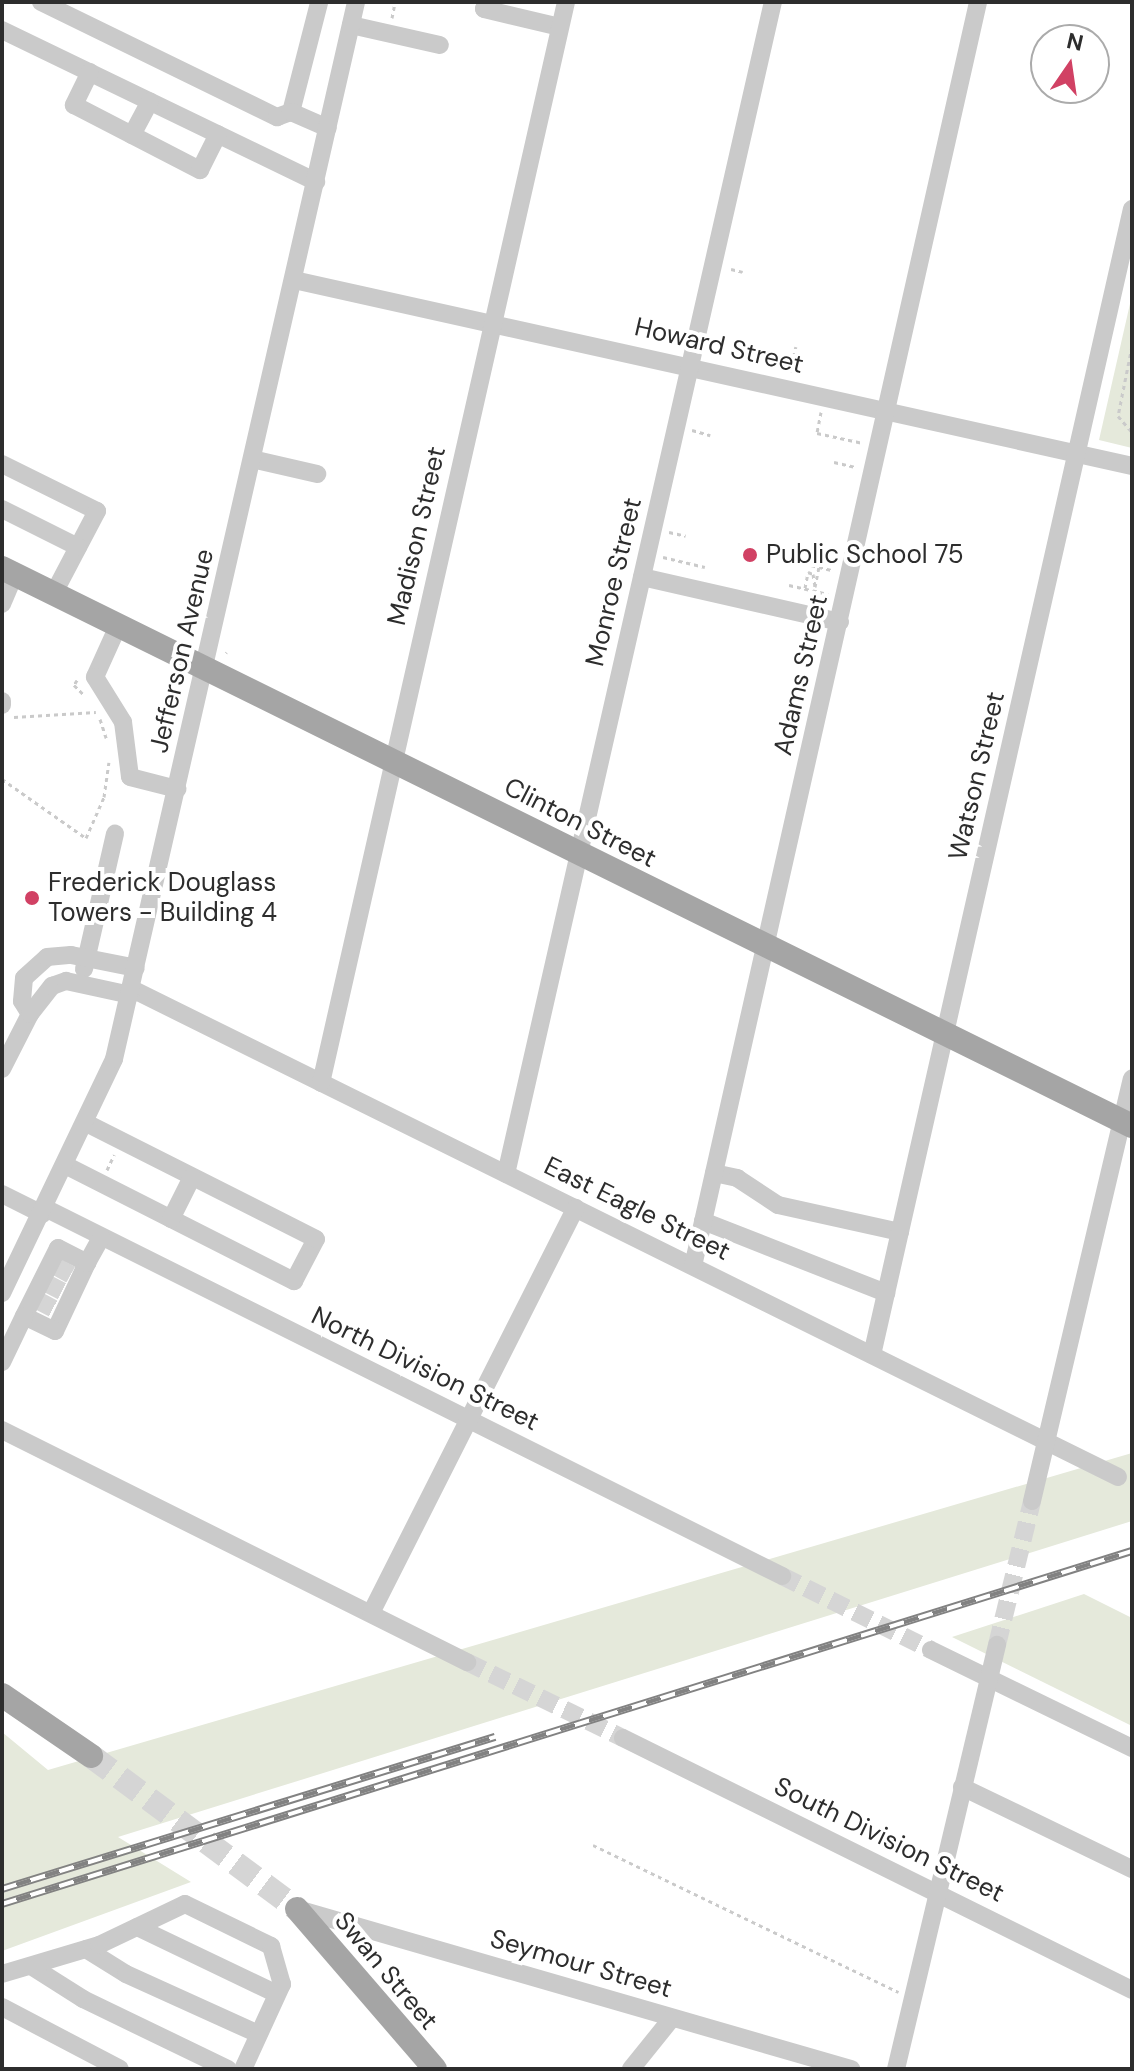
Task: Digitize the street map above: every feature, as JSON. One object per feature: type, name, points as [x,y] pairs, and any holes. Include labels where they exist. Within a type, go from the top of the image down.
[{"type":"main road","name":"Clinton Street","points":[[8,571],[394,759],[579,855],[1127,1124]]},
{"type":"main road","points":[[2,1695],[91,1756]]},
{"type":"main road","name":"Swan Street","points":[[297,1909],[435,2069]]},
{"type":"street","points":[[41,2],[277,117],[291,112],[328,128]]},
{"type":"street","points":[[486,2],[484,9],[529,11],[560,27]]},
{"type":"street","name":"Madison Street","points":[[321,1083],[566,2]]},
{"type":"street","name":"Monroe Street","points":[[506,1174],[773,2]]},
{"type":"street","name":"Adams Street","points":[[693,1266],[978,2]]},
{"type":"street","points":[[291,112],[318,3],[440,45]]},
{"type":"street","name":"Jefferson Avenue","points":[[2,1293],[111,1071],[353,13]]},
{"type":"street","points":[[2,30],[316,182]]},
{"type":"street","points":[[90,72],[74,105],[200,170],[218,134]]},
{"type":"street","points":[[132,135],[150,101]]},
{"type":"street","name":"Watson Street","points":[[872,1355],[1132,209]]},
{"type":"street","name":"Howard Street","points":[[294,280],[493,321],[1132,466]]},
{"type":"street","points":[[252,459],[317,474]]},
{"type":"street","points":[[2,464],[97,511],[54,593]]},
{"type":"street","points":[[2,509],[78,547]]},
{"type":"street","points":[[2,604],[8,571]]},
{"type":"street","points":[[642,577],[840,622]]},
{"type":"street","points":[[118,626],[95,677],[123,722],[130,777],[177,789]]},
{"type":"street","points":[[2,1069],[30,1014],[52,986],[66,981],[81,983],[115,834]]},
{"type":"street","points":[[30,1014],[21,991],[33,965],[62,954],[136,968]]},
{"type":"street","name":"East Eagle Street","points":[[81,983],[131,992],[1118,1477]]},
{"type":"street","points":[[1032,1501],[1127,1124],[1132,1079]]},
{"type":"street","points":[[65,1165],[294,1281],[316,1239],[86,1123]]},
{"type":"street","points":[[714,1173],[737,1178],[778,1205],[900,1232]]},
{"type":"street","points":[[171,1219],[192,1177]]},
{"type":"street","name":"North Division Street","points":[[2,1194],[101,1238],[782,1576]]},
{"type":"street","points":[[371,1613],[576,1208]]},
{"type":"street","points":[[703,1221],[886,1293]]},
{"type":"street","points":[[2,1362],[24,1316],[47,1305],[61,1277],[101,1238]]},
{"type":"street","points":[[19,1259],[61,1277]]},
{"type":"street","points":[[24,1316],[55,1331],[47,1305],[61,1277]]},
{"type":"street","points":[[2,1430],[467,1662]]},
{"type":"street","points":[[896,2069],[997,1645]]},
{"type":"street","points":[[931,1650],[1132,1748]]},
{"type":"street","name":"South Division Street","points":[[623,1738],[1132,1990]]},
{"type":"street","points":[[962,1787],[1132,1869]]},
{"type":"street","points":[[2,1974],[86,1949],[185,1904],[271,1946],[282,1984],[243,2069]]},
{"type":"street","name":"Seymour Street","points":[[297,1909],[851,2069]]},
{"type":"street","points":[[137,1927],[277,1994]]},
{"type":"street","points":[[86,1949],[126,1974],[258,2034]]},
{"type":"street","points":[[31,1966],[83,1999],[228,2069]]},
{"type":"street","points":[[2,2007],[120,2069]]},
{"type":"street","points":[[631,2069],[672,2018]]},
{"type":"path","points":[[393,14],[395,2]]},
{"type":"path","points":[[1132,346],[1118,416],[1132,432]]},
{"type":"path","points":[[790,372],[796,347]]},
{"type":"path","points":[[817,433],[880,447]]},
{"type":"path","points":[[834,462],[849,466]]},
{"type":"path","points":[[647,554],[705,567]]},
{"type":"path","points":[[811,565],[826,568]]},
{"type":"path","points":[[805,588],[808,572],[813,574],[815,587],[819,567]]},
{"type":"path","points":[[789,585],[845,598]]},
{"type":"path","points":[[2,718],[96,712],[109,747]]},
{"type":"path","points":[[2,779],[86,838],[104,797],[110,759]]},
{"type":"path","points":[[105,1173],[117,1149]]},
{"type":"path","points":[[593,1845],[913,1999]]},
{"type":"shaded area","points":[[1132,295],[1132,448],[1099,440]]},
{"type":"shaded area","points":[[1132,1453],[1132,1521],[118,1837],[191,1882],[2,1951],[2,1732],[48,1770]]},
{"type":"shaded area","points":[[1084,1594],[1132,1618],[1132,1726],[952,1637]]},
{"type":"tunnel","points":[[55,1266],[71,1275]]},
{"type":"tunnel","points":[[46,1283],[62,1291]]},
{"type":"tunnel","points":[[37,1300],[54,1309]]},
{"type":"tunnel","points":[[997,1645],[1032,1501]]},
{"type":"tunnel","points":[[782,1576],[931,1650]]},
{"type":"tunnel","points":[[467,1662],[623,1738]]},
{"type":"tunnel","points":[[91,1756],[297,1909]]},
{"type":"railway","points":[[2,1904],[1132,1551]]},
{"type":"railway","points":[[2,1889],[495,1737]]},
{"type":"place","name":"Public School 75","points":[[750,555]]},
{"type":"place","name":"Frederick Douglass Towers - Building 4","points":[[32,898]]}]
